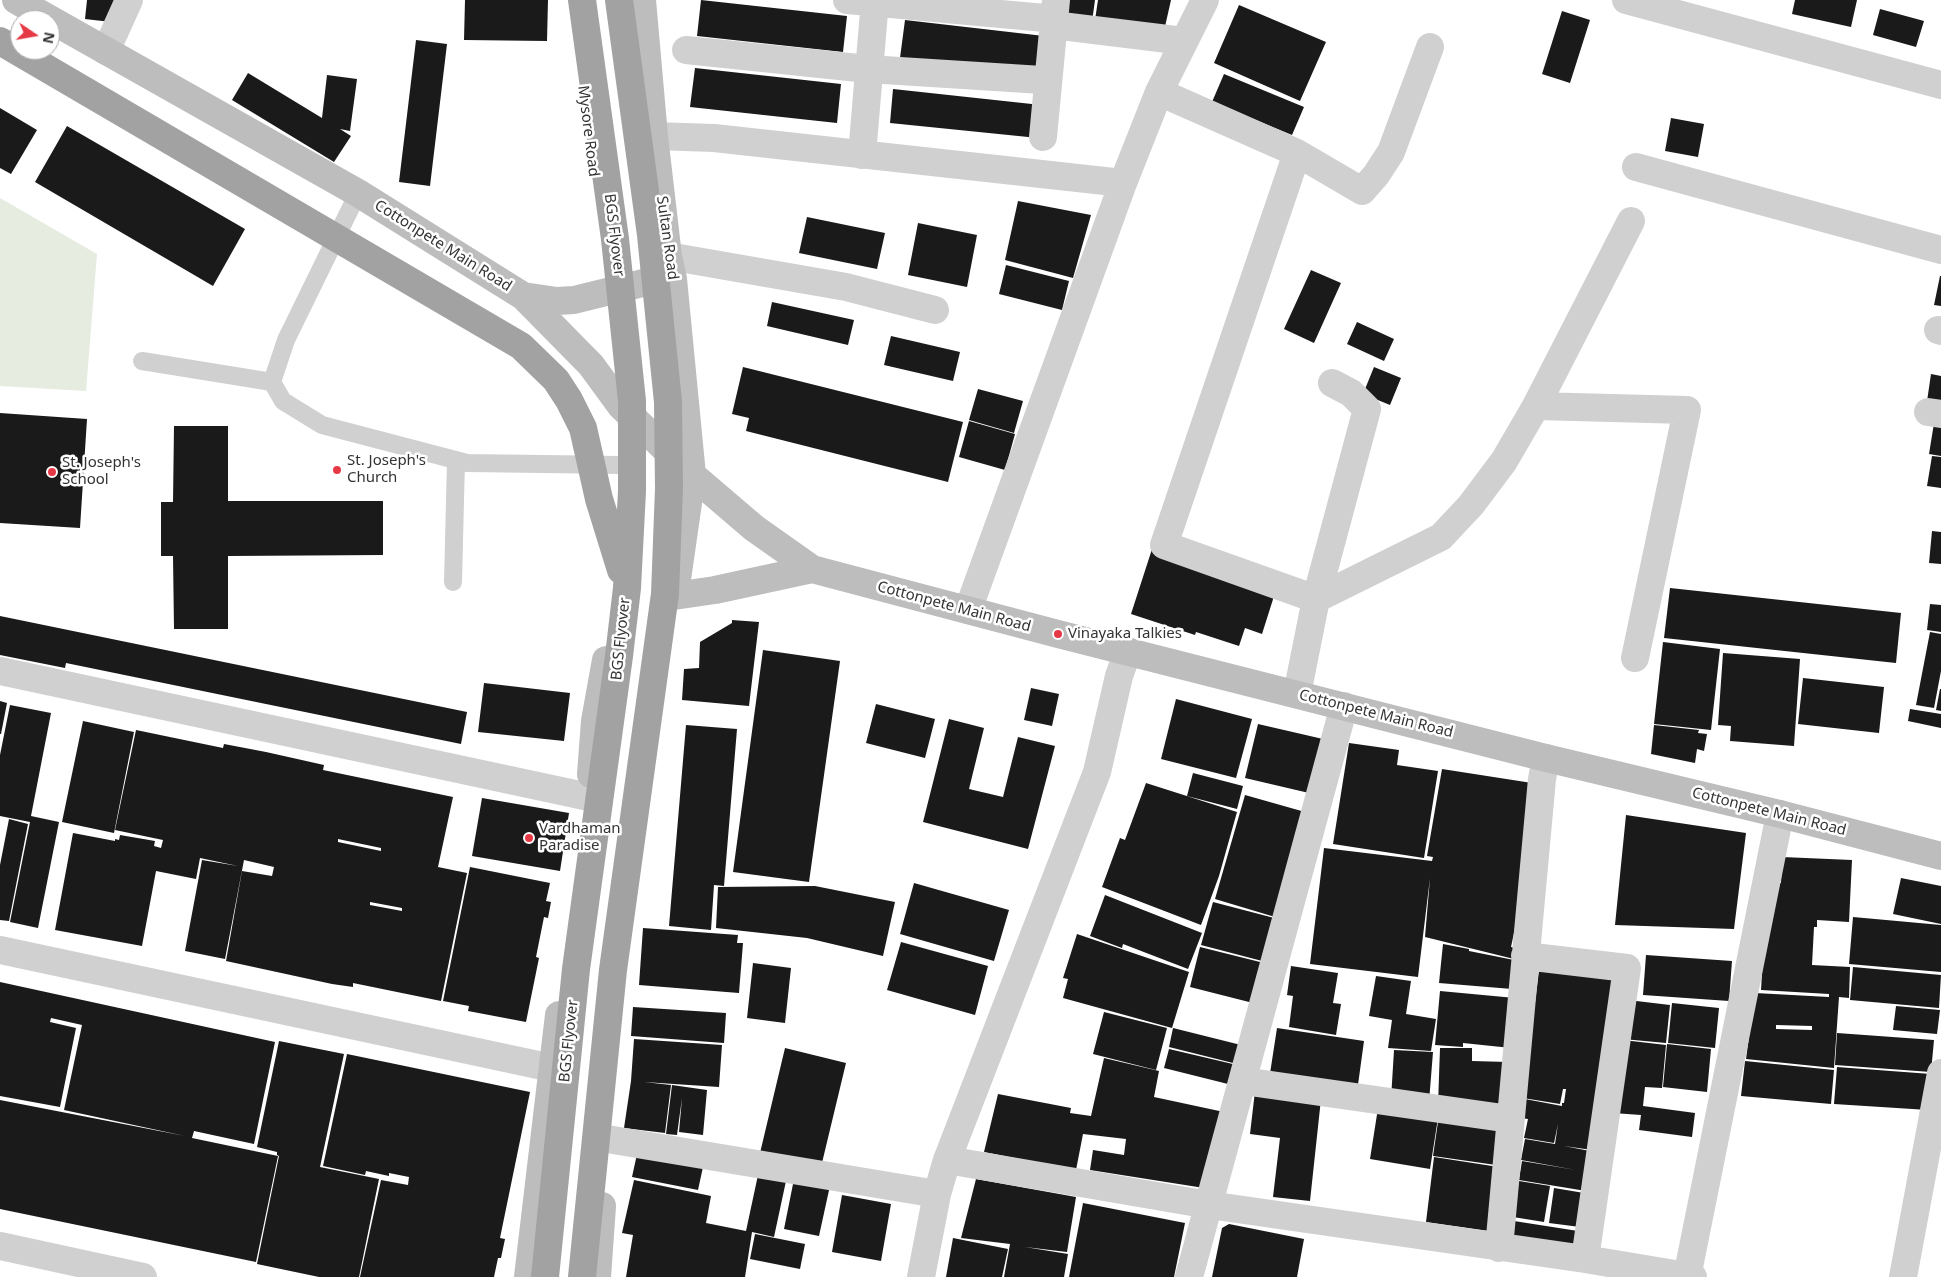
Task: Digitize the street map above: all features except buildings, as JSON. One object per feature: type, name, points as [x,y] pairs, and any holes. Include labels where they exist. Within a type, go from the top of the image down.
[{"type":"highway","name":"BGS Flyover","points":[[545,1277],[576,969],[612,715],[627,588],[632,491],[632,401],[615,239],[582,0]]},
{"type":"highway","points":[[582,1277],[613,970],[665,594],[669,488],[668,402],[651,235],[619,0]]},
{"type":"highway","points":[[0,42],[521,346],[556,380],[570,400],[582,428],[600,498],[627,588]]},
{"type":"main road","name":"Cottonpete Main Road","points":[[16,0],[358,193],[523,296],[591,366],[621,406],[692,475],[754,528],[812,569],[1546,758],[1780,814],[1941,856]]},
{"type":"main road","name":"Mysore Road","points":[[528,1277],[552,1068],[589,796],[596,721],[614,607],[619,466],[621,406],[571,0]]},
{"type":"main road","name":"Sultan Road","points":[[597,1277],[621,973],[692,475],[671,267],[654,136],[642,0]]},
{"type":"main road","points":[[523,296],[557,301],[574,300],[651,281],[671,267]]},
{"type":"main road","name":"Cottonpete Main Road","points":[[674,596],[716,590],[812,569]]},
{"type":"street","points":[[106,51],[129,0]]},
{"type":"street","points":[[848,0],[1051,14],[1184,42]]},
{"type":"street","points":[[968,610],[1123,183],[1160,92],[1204,0]]},
{"type":"street","points":[[1626,0],[1941,85]]},
{"type":"street","points":[[862,155],[875,1]]},
{"type":"street","points":[[1043,137],[1051,14]]},
{"type":"street","points":[[1160,92],[1297,153],[1362,191],[1376,175],[1391,152],[1430,47]]},
{"type":"street","points":[[686,50],[868,70],[1042,80]]},
{"type":"street","points":[[654,136],[714,138],[1123,183]]},
{"type":"street","points":[[1297,153],[1164,545],[1316,599],[1442,537],[1471,505],[1504,461],[1536,406],[1631,222]]},
{"type":"street","points":[[1636,167],[1941,250]]},
{"type":"street","points":[[671,267],[846,287],[935,310]]},
{"type":"street","points":[[1297,694],[1316,599],[1367,409],[1351,393],[1332,383]]},
{"type":"street","points":[[1536,406],[1687,410],[1635,658]]},
{"type":"street","points":[[921,1277],[937,1194],[947,1160],[1097,772],[1120,676],[1128,651]]},
{"type":"street","points":[[0,671],[589,796]]},
{"type":"street","points":[[1189,1277],[1344,706]]},
{"type":"street","points":[[1498,1248],[1542,779],[1546,758]]},
{"type":"street","points":[[947,1160],[1210,1205],[1498,1248],[1586,1259],[1689,1276],[1780,814]]},
{"type":"street","points":[[0,950],[552,1068]]},
{"type":"street","points":[[1525,956],[1627,968],[1586,1259]]},
{"type":"street","points":[[1903,1277],[1941,1073]]},
{"type":"street","points":[[1243,1081],[1510,1119]]},
{"type":"street","points":[[607,1139],[937,1194]]},
{"type":"street","points":[[0,1246],[143,1277]]},
{"type":"lane","points":[[272,382],[286,340],[358,193]]},
{"type":"lane","points":[[142,361],[272,382],[283,400],[322,425],[467,463],[619,466]]},
{"type":"lane","points":[[453,582],[456,460]]},
{"type":"shaded area","points":[[0,198],[97,254],[86,391],[0,386]]},
{"type":"place","name":"St. Joseph's Church","points":[[337,470]]},
{"type":"place","name":"St. Joseph's School","points":[[52,472]]},
{"type":"place","name":"Vinayaka Talkies","points":[[1058,634]]},
{"type":"place","name":"Vardhaman Paradise","points":[[529,838]]}]
